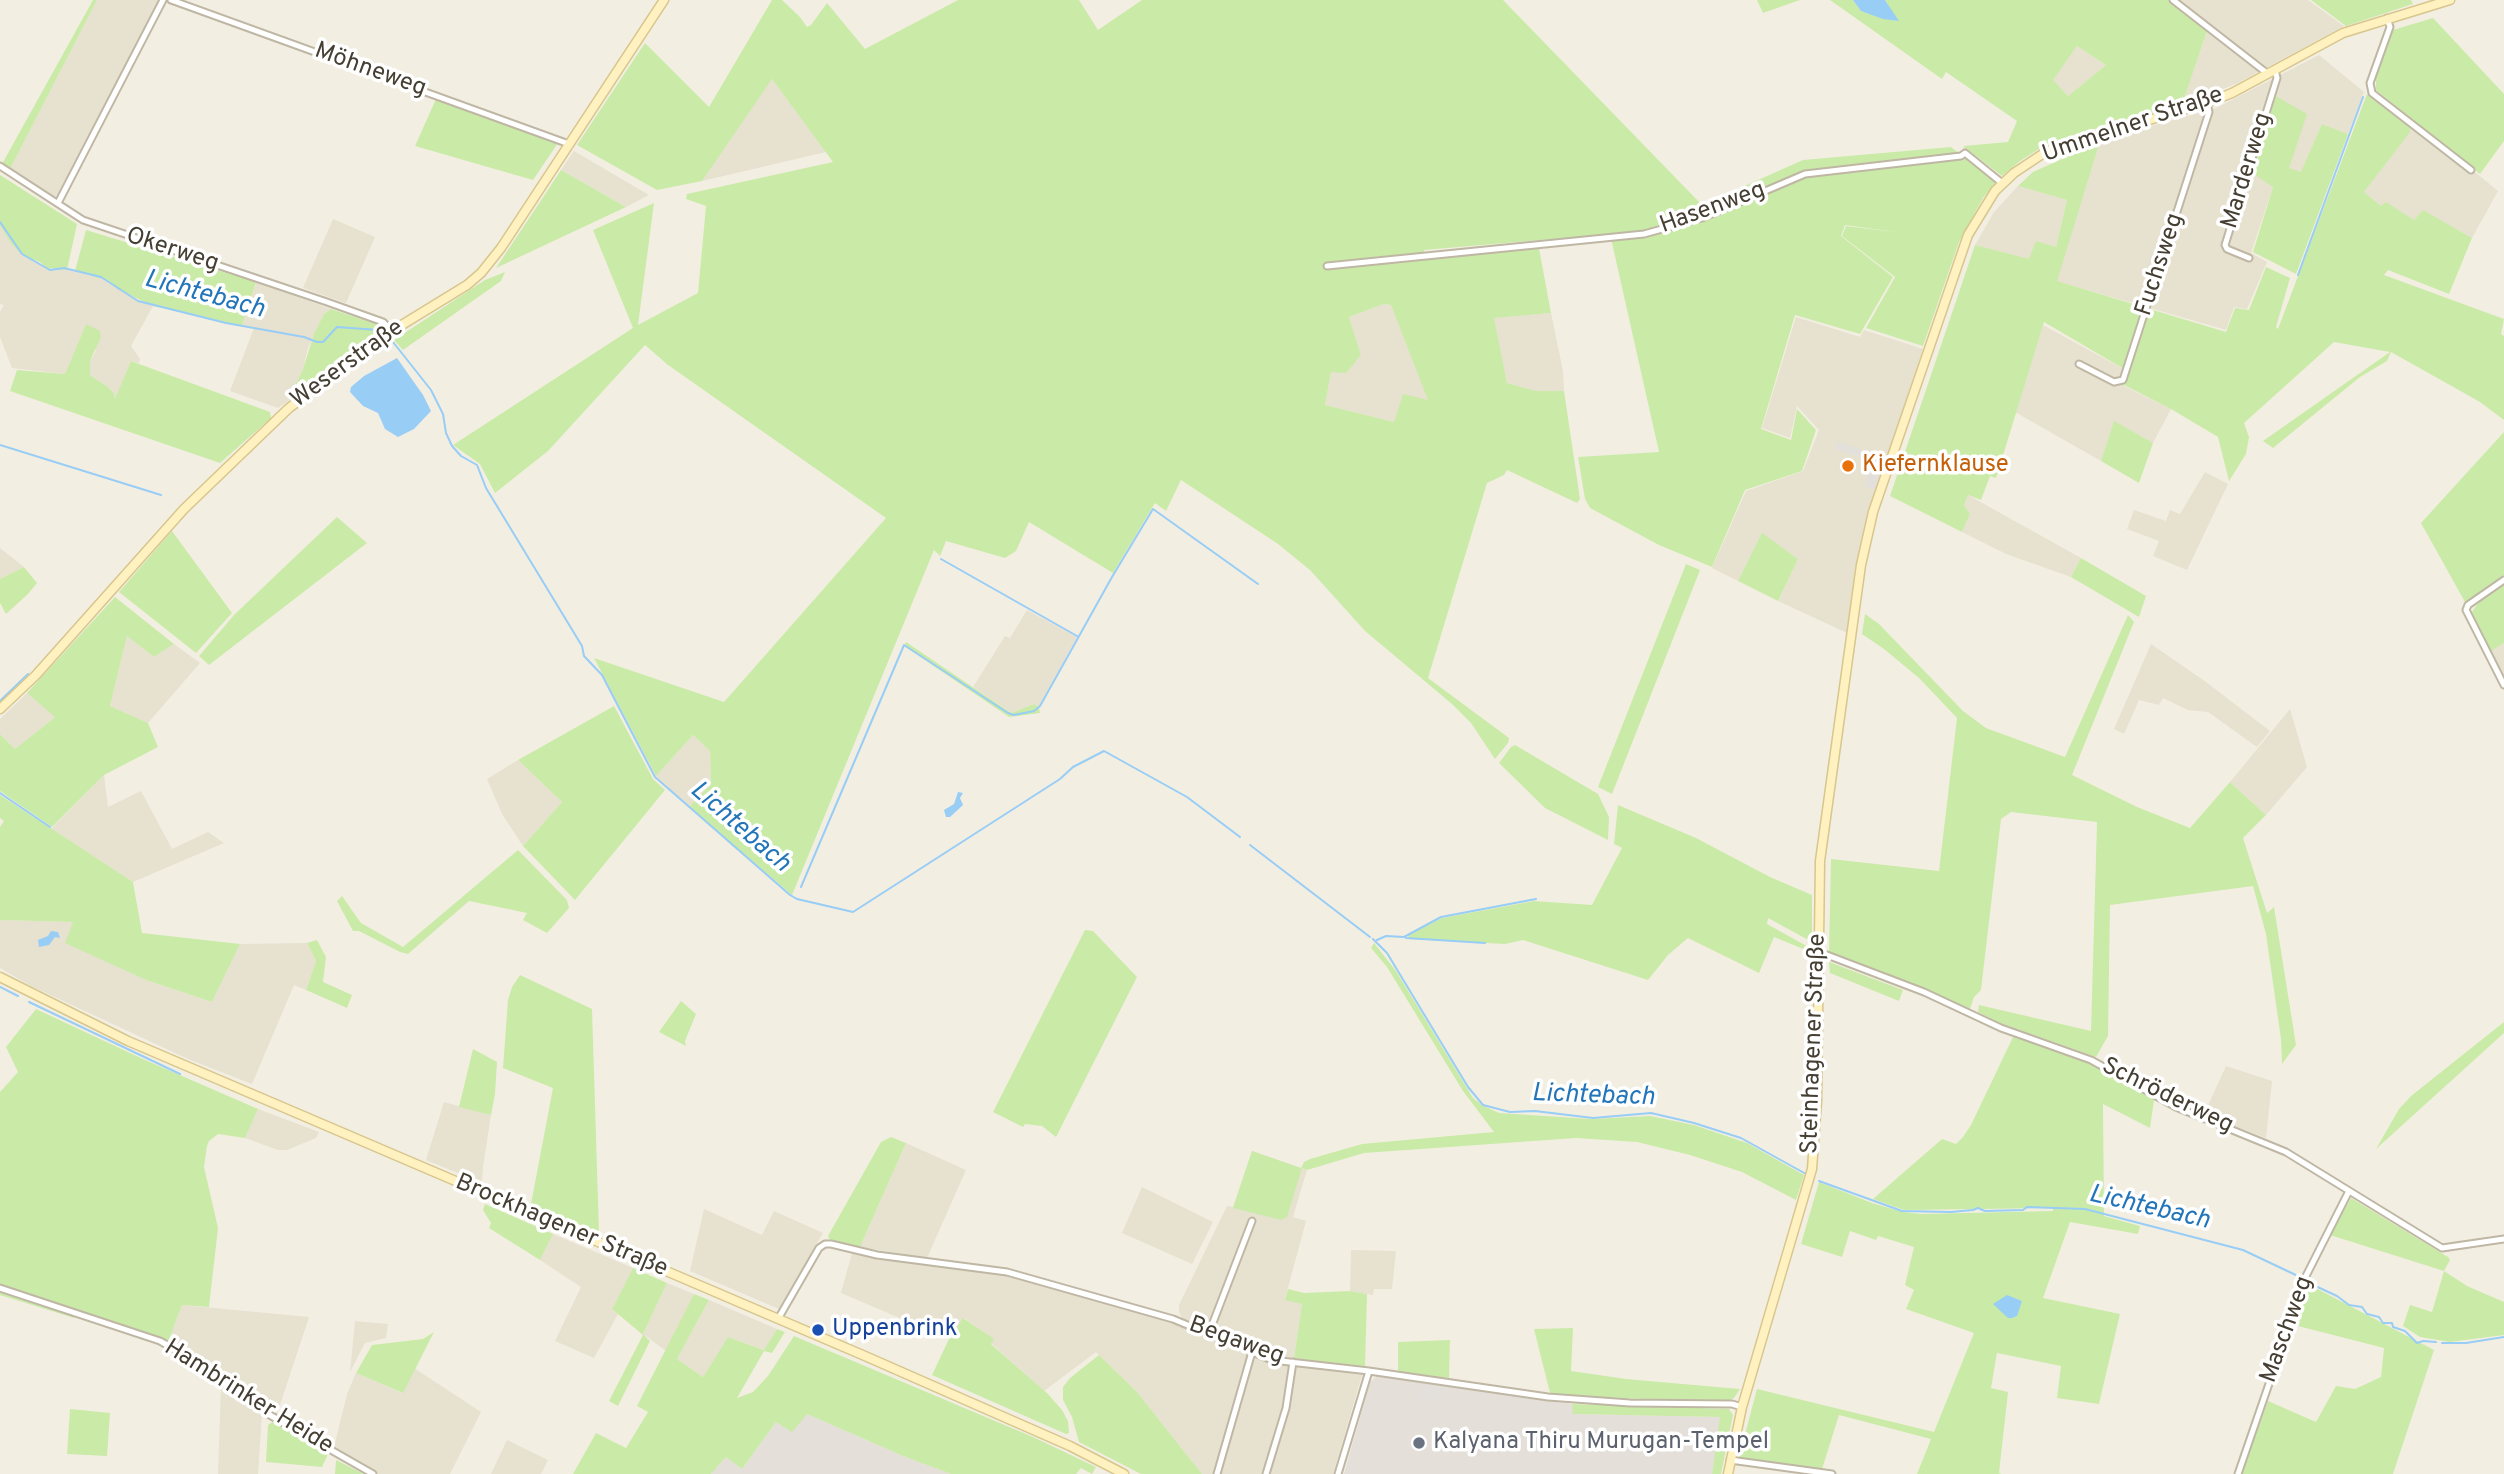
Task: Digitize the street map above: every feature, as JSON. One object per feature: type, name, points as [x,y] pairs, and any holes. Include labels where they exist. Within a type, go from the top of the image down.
[{"type":"main road","name":"Weserstraße","points":[[0,709],[36,675],[151,544],[289,408],[392,331],[467,285],[481,273],[501,248],[664,0]]},
{"type":"main road","name":"Ummelner Straße","points":[[1856,606],[1861,565],[1873,512],[1955,267],[1983,207],[2002,183],[2031,161],[2074,142],[2207,103],[2272,72],[2343,33],[2419,6],[2450,0]]},
{"type":"main road","name":"Steinhagener Straße","points":[[1728,1474],[1742,1407],[1811,1169],[1818,1101],[1820,861],[1856,606]]},
{"type":"main road","name":"Brockhagener Straße","points":[[0,977],[128,1041],[778,1319],[1047,1436],[1124,1474]]},
{"type":"street","points":[[58,203],[163,0]]},
{"type":"street","name":"Möhneweg","points":[[171,0],[569,144]]},
{"type":"street","points":[[2174,0],[2272,72]]},
{"type":"street","points":[[2387,18],[2390,27],[2370,83],[2372,93],[2471,170]]},
{"type":"street","name":"Marderweg","points":[[2249,258],[2229,251],[2225,245],[2277,78],[2272,72]]},
{"type":"street","name":"Fuchsweg","points":[[2080,364],[2118,383],[2126,376],[2209,113],[2207,103]]},
{"type":"street","name":"Hasenweg","points":[[1327,266],[1644,234],[1702,218],[1805,174],[1961,156],[1965,153],[2002,183]]},
{"type":"street","name":"Okerweg","points":[[0,166],[83,220],[383,322],[392,331]]},
{"type":"street","points":[[2504,580],[2470,604],[2466,610],[2504,685]]},
{"type":"street","name":"Schröderweg","points":[[1819,952],[1924,992],[2001,1028],[2091,1060],[2176,1107],[2286,1152],[2442,1248],[2504,1238]]},
{"type":"street","name":"Maschweg","points":[[2238,1474],[2306,1276],[2349,1191]]},
{"type":"street","points":[[1209,1333],[1252,1221]]},
{"type":"street","name":"Begaweg","points":[[778,1319],[819,1248],[831,1244],[877,1255],[1007,1272],[1172,1318],[1272,1360],[1548,1397],[1630,1403],[1732,1404],[1742,1407]]},
{"type":"street","name":"Hambrinker Heide","points":[[0,1288],[160,1342],[188,1357],[268,1413],[373,1474]]},
{"type":"street","points":[[1217,1474],[1252,1352]]},
{"type":"street","points":[[1266,1474],[1286,1408],[1293,1362]]},
{"type":"street","points":[[1338,1474],[1369,1371]]},
{"type":"street","points":[[1730,1460],[1832,1474]]},
{"type":"shaded area","points":[[97,0],[158,0],[158,7],[60,195],[54,196],[10,169]]},
{"type":"shaded area","points":[[2176,0],[2308,0],[2344,26],[2266,68]]},
{"type":"shaded area","points":[[2208,28],[2262,70],[2238,83],[2182,105]]},
{"type":"shaded area","points":[[2077,46],[2106,65],[2068,96],[2052,80]]},
{"type":"shaded area","points":[[2319,55],[2364,92],[2348,134],[2322,124],[2301,173],[2289,168],[2273,187],[2251,253],[2267,262],[2247,309],[2234,307],[2226,330],[2056,281],[2101,140],[2216,108]]},
{"type":"shaded area","points":[[772,79],[826,152],[702,181],[734,132]]},
{"type":"shaded area","points":[[2413,121],[2498,191],[2472,238],[2424,211],[2414,220],[2387,203],[2381,206],[2364,192],[2409,132]]},
{"type":"shaded area","points":[[574,151],[649,195],[626,207],[561,170]]},
{"type":"shaded area","points":[[2018,186],[2067,200],[2056,247],[2030,260],[1975,245],[1994,212]]},
{"type":"shaded area","points":[[333,219],[375,237],[346,303],[303,288]]},
{"type":"shaded area","points":[[0,225],[23,256],[51,269],[59,268],[100,278],[135,299],[153,306],[131,346],[140,359],[139,363],[131,361],[115,401],[114,393],[90,375],[90,361],[96,351],[86,324],[65,374],[12,368],[0,337],[0,312],[4,305],[0,304]]},
{"type":"shaded area","points":[[256,282],[331,309],[324,314],[308,348],[303,369],[288,401],[278,408],[230,391],[254,328],[242,326]]},
{"type":"shaded area","points":[[1384,304],[1391,305],[1429,400],[1394,422],[1325,405],[1331,372],[1361,355],[1349,317]]},
{"type":"shaded area","points":[[1551,313],[1563,371],[1564,391],[1536,391],[1507,383],[1493,318]]},
{"type":"shaded area","points":[[1796,317],[1860,337],[1864,330],[1923,349],[1875,493],[1858,558],[1847,633],[1778,601],[1798,559],[1762,534],[1738,581],[1712,568],[1746,491],[1803,471],[1819,430],[1797,406],[1790,438],[1762,428]]},
{"type":"shaded area","points":[[2043,325],[2129,372],[2124,386],[2171,409],[2153,443],[2114,422],[2101,461],[2015,412]]},
{"type":"shaded area","points":[[1838,442],[1886,458],[1876,489],[1865,486],[1873,461],[1835,449]]},
{"type":"shaded area","points":[[2205,472],[2228,484],[2187,570],[2153,556],[2159,541],[2127,529],[2134,510],[2166,521],[2170,510],[2180,514]]},
{"type":"shaded area","points":[[1968,495],[2081,558],[2071,577],[2006,554],[1962,532],[1970,514],[1964,505]]},
{"type":"shaded area","points":[[0,548],[24,567],[0,579]]},
{"type":"shaded area","points":[[1027,610],[1077,637],[1039,706],[1034,704],[1011,713],[973,687],[1005,636],[1010,638]]},
{"type":"shaded area","points":[[127,636],[154,657],[174,644],[200,663],[148,723],[110,706]]},
{"type":"shaded area","points":[[2504,643],[2504,674],[2491,651]]},
{"type":"shaded area","points":[[2151,644],[2270,731],[2257,747],[2208,712],[2188,710],[2163,698],[2159,705],[2139,700],[2124,734],[2114,729]]},
{"type":"shaded area","points":[[27,693],[56,716],[15,749],[0,734],[0,719]]},
{"type":"shaded area","points":[[2290,709],[2307,767],[2266,815],[2230,782]]},
{"type":"shaded area","points":[[693,735],[710,751],[711,784],[689,807],[656,776]]},
{"type":"shaded area","points":[[518,760],[562,802],[523,846],[502,814],[487,779]]},
{"type":"shaded area","points":[[104,775],[108,807],[141,791],[172,849],[208,832],[224,843],[133,882],[51,829]]},
{"type":"shaded area","points":[[0,920],[73,922],[66,943],[146,980],[212,1002],[240,944],[307,943],[316,961],[306,990],[294,985],[252,1084],[188,1059],[31,986],[0,968]]},
{"type":"shaded area","points":[[2226,1066],[2272,1081],[2266,1138],[2204,1114]]},
{"type":"shaded area","points":[[444,1102],[491,1115],[482,1183],[426,1160]]},
{"type":"shaded area","points":[[258,1109],[319,1132],[316,1138],[287,1150],[278,1150],[245,1138]]},
{"type":"shaded area","points":[[906,1143],[966,1170],[927,1258],[860,1247]]},
{"type":"shaded area","points":[[1252,1151],[1307,1170],[1293,1217],[1306,1221],[1285,1299],[1302,1304],[1294,1358],[1271,1355],[1182,1318],[1179,1312],[1179,1305],[1227,1206],[1233,1207]]},
{"type":"shaded area","points":[[1142,1187],[1213,1222],[1192,1264],[1122,1233]]},
{"type":"shaded area","points":[[704,1209],[762,1235],[774,1211],[823,1233],[779,1309],[690,1271]]},
{"type":"shaded area","points":[[553,1234],[633,1268],[612,1309],[618,1314],[594,1358],[555,1341],[581,1287],[540,1260]]},
{"type":"shaded area","points":[[1351,1250],[1396,1251],[1392,1289],[1374,1289],[1373,1295],[1350,1291]]},
{"type":"shaded area","points":[[852,1253],[1008,1275],[1173,1323],[1248,1354],[1214,1474],[1202,1474],[1137,1392],[1096,1352],[1044,1391],[991,1343],[993,1339],[964,1318],[949,1339],[841,1293]]},
{"type":"shaded area","points":[[667,1283],[694,1294],[666,1351],[643,1334]]},
{"type":"shaded area","points":[[709,1300],[777,1329],[765,1350],[728,1337],[703,1377],[677,1359]]},
{"type":"shaded area","points":[[182,1305],[309,1317],[277,1414],[232,1387],[189,1354],[168,1342]]},
{"type":"shaded area","points":[[355,1321],[388,1324],[386,1338],[365,1343],[350,1372]]},
{"type":"shaded area","points":[[1254,1355],[1273,1362],[1362,1375],[1333,1474],[1219,1474]]},
{"type":"shaded area","points":[[414,1368],[481,1412],[450,1474],[379,1474],[335,1451],[347,1394],[356,1373],[402,1393]]},
{"type":"shaded area","points":[[1377,1376],[1572,1404],[1574,1414],[1721,1417],[1712,1474],[1344,1474],[1370,1382]]},
{"type":"shaded area","points":[[1422,1384],[1443,1387],[1439,1401],[1424,1397],[1422,1403],[1417,1401]]},
{"type":"shaded area","points":[[221,1386],[262,1413],[258,1474],[218,1474]]},
{"type":"shaded area","points":[[807,1414],[951,1474],[711,1474],[726,1457],[742,1469],[776,1422]]},
{"type":"shaded area","points":[[507,1440],[548,1460],[541,1474],[491,1474]]},
{"type":"green space","points":[[93,0],[97,0],[10,169],[2,164]]},
{"type":"green space","points":[[772,0],[782,0],[807,27],[827,3],[865,49],[958,0],[1079,0],[1098,30],[1142,0],[1503,0],[1702,205],[1803,160],[1951,147],[1996,182],[1983,198],[1959,242],[1923,346],[1866,328],[1895,277],[1842,236],[1846,226],[1902,233],[1845,225],[1841,236],[1893,277],[1860,334],[1795,315],[1761,429],[1791,440],[1797,409],[1816,430],[1802,471],[1745,490],[1712,567],[1659,545],[1590,508],[1585,499],[1578,457],[1659,452],[1610,234],[1424,250],[1426,257],[1539,248],[1551,313],[1494,318],[1507,383],[1536,391],[1564,391],[1580,499],[1577,503],[1507,470],[1504,475],[1487,483],[1428,678],[1509,738],[1495,759],[1471,723],[1365,631],[1310,570],[1278,544],[1181,480],[1166,511],[1155,503],[1113,573],[1029,522],[1016,551],[1005,558],[946,541],[940,556],[934,550],[792,895],[689,807],[711,784],[710,751],[693,735],[656,776],[594,658],[724,702],[886,518],[668,365],[645,345],[548,451],[495,493],[480,464],[453,445],[633,328],[593,230],[654,203],[638,325],[698,293],[706,206],[686,199],[687,194],[833,162],[772,79],[702,181],[657,190],[577,145],[645,43],[709,107]],"holes":[[[1384,304],[1391,305],[1428,400],[1403,394],[1394,422],[1325,405],[1331,372],[1346,373],[1361,355],[1349,317]]]},
{"type":"green space","points":[[1757,0],[1800,0],[1763,13]]},
{"type":"green space","points":[[1830,0],[1853,0],[1861,11],[1898,21],[1885,0],[2170,0],[2208,28],[2182,105],[2073,135],[2042,147],[2002,176],[1963,146],[2008,142],[2017,121],[1946,72],[1942,79]],"holes":[[[2077,46],[2106,65],[2068,96],[2053,80]]]},
{"type":"green space","points":[[2311,0],[2411,0],[2413,4],[2346,26]]},
{"type":"green space","points":[[2433,18],[2504,94],[2504,141],[2480,174],[2376,90],[2376,78],[2393,30]]},
{"type":"green space","points":[[2367,94],[2410,126],[2410,132],[2364,192],[2381,206],[2386,202],[2414,220],[2423,210],[2472,238],[2449,294],[2388,270],[2384,275],[2504,319],[2501,334],[2504,336],[2504,420],[2480,402],[2391,352],[2387,361],[2360,377],[2273,448],[2263,441],[2390,352],[2334,342],[2244,423],[2249,437],[2246,454],[2229,481],[2218,437],[2124,385],[2129,372],[2044,322],[1996,478],[1990,476],[1981,500],[1968,495],[1964,505],[1970,514],[1962,532],[1890,496],[1975,245],[2029,259],[2036,241],[2056,247],[2067,200],[2018,186],[2033,172],[2100,142],[2057,281],[2226,332],[2235,308],[2249,310],[2266,267],[2290,278],[2276,327],[2278,329]]},
{"type":"green space","points":[[2274,95],[2307,114],[2289,168],[2301,172],[2322,124],[2348,134],[2296,274],[2253,252],[2273,187],[2251,172]]},
{"type":"green space","points":[[436,99],[558,143],[533,180],[415,146]]},
{"type":"green space","points":[[561,170],[626,207],[496,268],[540,202]]},
{"type":"green space","points":[[0,175],[77,224],[67,270],[47,268],[40,262],[23,256],[11,243],[0,225]]},
{"type":"green space","points":[[86,230],[256,282],[242,326],[153,306],[117,289],[109,281],[75,271]]},
{"type":"green space","points":[[505,272],[501,281],[403,350],[394,340],[485,280]]},
{"type":"green space","points":[[331,309],[385,327],[288,401],[303,369],[314,334],[324,314]]},
{"type":"green space","points":[[86,324],[100,331],[101,337],[90,361],[90,375],[108,387],[114,393],[115,399],[131,361],[270,412],[271,418],[220,463],[10,391],[17,370],[65,374]]},
{"type":"green space","points":[[2114,421],[2153,443],[2139,483],[2101,461]]},
{"type":"green space","points":[[2504,432],[2504,577],[2465,602],[2421,523]]},
{"type":"green space","points":[[337,517],[367,543],[209,665],[199,656],[234,615]]},
{"type":"green space","points":[[172,531],[232,613],[196,653],[119,592]]},
{"type":"green space","points":[[1762,533],[1798,559],[1778,601],[1738,581]]},
{"type":"green space","points":[[2081,558],[2146,596],[2139,617],[2071,577]]},
{"type":"green space","points":[[1686,564],[1700,570],[1612,794],[1598,787]]},
{"type":"green space","points":[[24,567],[37,583],[6,614],[0,603],[0,579]]},
{"type":"green space","points":[[2504,584],[2504,643],[2491,651],[2472,612],[2478,603]]},
{"type":"green space","points":[[115,597],[174,644],[154,657],[127,636],[110,706],[148,723],[158,747],[104,775],[52,827],[0,791],[0,734],[15,749],[55,717],[27,693]]},
{"type":"green space","points":[[1865,614],[1879,624],[1963,711],[1986,728],[2065,757],[2128,615],[2134,622],[2072,775],[2137,807],[2190,828],[2230,782],[2266,815],[2243,838],[2267,913],[2274,907],[2296,1045],[2282,1064],[2266,934],[2253,886],[2110,905],[2108,1036],[2096,1057],[2000,1023],[1978,1012],[1979,1005],[2091,1031],[2097,822],[2011,812],[2001,819],[1981,990],[1974,997],[1970,1009],[1829,953],[1831,859],[1939,871],[1957,718],[1919,678],[1862,634]]},
{"type":"green space","points":[[906,642],[1011,713],[1034,704],[1039,707],[1040,713],[1009,717],[904,646]]},
{"type":"green space","points":[[614,706],[653,779],[665,790],[575,900],[523,846],[562,802],[518,760]]},
{"type":"green space","points":[[1515,745],[1598,794],[1609,817],[1608,840],[1545,808],[1499,763]]},
{"type":"green space","points":[[0,795],[133,882],[142,933],[240,944],[212,1002],[146,980],[65,943],[73,922],[0,920],[0,827],[4,821],[0,818]]},
{"type":"green space","points":[[1618,805],[1696,838],[1770,877],[1812,895],[1812,942],[1768,918],[1767,924],[1812,949],[1813,953],[1774,937],[1759,973],[1688,938],[1668,955],[1648,980],[1523,940],[1505,944],[1409,939],[1408,935],[1442,918],[1534,901],[1592,905],[1622,848],[1614,844]]},
{"type":"green space","points":[[518,850],[567,900],[569,908],[547,933],[523,920],[527,913],[469,901],[408,954],[359,931],[353,931],[337,901],[342,896],[361,923],[403,947]]},
{"type":"green space","points":[[1085,930],[1093,931],[1137,977],[1056,1137],[1042,1126],[1025,1124],[1023,1127],[993,1112]]},
{"type":"green space","points":[[317,940],[326,957],[323,982],[352,995],[347,1008],[306,990],[316,961],[307,943]]},
{"type":"green space","points":[[1374,943],[1396,971],[1473,1098],[1482,1105],[1499,1113],[1591,1119],[1650,1116],[1694,1125],[1747,1143],[1804,1175],[1796,1200],[1742,1172],[1690,1155],[1637,1142],[1576,1138],[1364,1153],[1307,1170],[1302,1168],[1287,1217],[1281,1220],[1233,1208],[1252,1151],[1301,1168],[1304,1162],[1310,1159],[1362,1144],[1494,1132],[1463,1091],[1387,967],[1371,948]]},
{"type":"green space","points":[[1829,962],[1903,990],[1899,1001],[1830,973]]},
{"type":"green space","points":[[520,975],[592,1009],[599,1233],[531,1204],[553,1088],[503,1068],[508,1000]]},
{"type":"green space","points":[[681,1001],[696,1014],[685,1041],[686,1046],[659,1032]]},
{"type":"green space","points":[[36,1009],[258,1109],[245,1138],[218,1134],[207,1146],[204,1167],[218,1228],[209,1307],[182,1305],[168,1342],[0,1284],[0,1092],[18,1072],[6,1047]]},
{"type":"green space","points":[[2504,1022],[2504,1033],[2376,1149],[2399,1109],[2411,1096]]},
{"type":"green space","points":[[2014,1035],[2088,1063],[2154,1100],[2150,1128],[2103,1104],[2104,1216],[2140,1226],[2138,1234],[2070,1222],[2043,1298],[2120,1314],[2099,1404],[2057,1398],[2061,1366],[1997,1353],[1991,1388],[2008,1392],[1999,1473],[2002,1474],[1917,1474],[1931,1439],[1839,1415],[1822,1469],[1747,1461],[1739,1457],[1757,1389],[1934,1432],[1974,1333],[1906,1309],[1914,1290],[1905,1285],[1914,1247],[1878,1236],[1876,1240],[1850,1231],[1842,1257],[1801,1244],[1819,1182],[1903,1212],[1921,1214],[2053,1211],[2053,1208],[1904,1210],[1873,1199],[1942,1139],[1956,1144],[1963,1137]]},
{"type":"green space","points":[[473,1049],[497,1062],[491,1115],[459,1107]]},
{"type":"green space","points":[[891,1137],[906,1143],[860,1247],[830,1240],[828,1236],[881,1142]]},
{"type":"green space","points":[[2351,1198],[2448,1257],[2450,1260],[2444,1271],[2330,1235]]},
{"type":"green space","points":[[485,1204],[553,1234],[540,1260],[489,1228],[491,1223],[483,1210]]},
{"type":"green space","points":[[633,1268],[667,1283],[643,1334],[650,1341],[618,1406],[609,1401],[643,1335],[612,1309]]},
{"type":"green space","points":[[2444,1271],[2467,1286],[2504,1302],[2504,1335],[2450,1342],[2420,1337],[2403,1326],[2410,1305],[2432,1312]]},
{"type":"green space","points":[[2306,1283],[2434,1350],[2393,1474],[2242,1474],[2268,1401],[2316,1422],[2336,1386],[2355,1389],[2381,1377],[2384,1348],[2294,1325]]},
{"type":"green space","points":[[1288,1289],[1304,1293],[1350,1291],[1367,1294],[1365,1368],[1294,1358],[1302,1304],[1285,1300]]},
{"type":"green space","points":[[0,1291],[74,1315],[74,1318],[0,1295]]},
{"type":"green space","points":[[694,1294],[709,1300],[677,1359],[703,1377],[728,1337],[764,1350],[777,1329],[785,1332],[772,1353],[764,1351],[737,1398],[753,1392],[768,1376],[794,1336],[1033,1437],[1096,1467],[1092,1474],[1081,1468],[1076,1474],[951,1474],[807,1414],[792,1432],[776,1422],[742,1469],[726,1457],[711,1474],[573,1474],[596,1433],[626,1448],[648,1412],[637,1406]]},
{"type":"green space","points":[[963,1318],[994,1339],[991,1344],[1048,1394],[1068,1421],[1069,1433],[932,1375],[949,1339]]},
{"type":"green space","points":[[1573,1328],[1571,1371],[1626,1379],[1740,1389],[1730,1400],[1645,1399],[1550,1393],[1534,1329]]},
{"type":"green space","points":[[434,1332],[403,1393],[356,1373],[372,1345],[423,1339]]},
{"type":"green space","points":[[1450,1340],[1449,1378],[1398,1372],[1398,1342]]},
{"type":"green space","points":[[1099,1355],[1137,1392],[1202,1474],[1141,1474],[1079,1442],[1072,1417],[1063,1400],[1063,1387]]},
{"type":"green space","points":[[1572,1404],[1729,1409],[1733,1415],[1721,1474],[1712,1474],[1720,1417],[1573,1414]]},
{"type":"green space","points":[[70,1409],[110,1413],[107,1456],[67,1454]]},
{"type":"green space","points":[[274,1421],[328,1454],[322,1467],[266,1462],[268,1425]]},
{"type":"green space","points":[[336,1460],[364,1474],[335,1474]]},
{"type":"water","points":[[1853,0],[1885,0],[1899,21],[1883,19],[1861,11]]},
{"type":"water","points":[[397,358],[431,411],[414,429],[398,437],[385,429],[378,413],[363,406],[350,392],[351,387],[364,376]]},
{"type":"water","points":[[958,792],[963,793],[960,798],[963,805],[950,817],[946,817],[944,810],[954,804]]},
{"type":"water","points":[[51,931],[58,932],[60,938],[55,937],[49,945],[39,947],[38,940],[48,936]]},
{"type":"water","points":[[2007,1295],[2022,1301],[2017,1316],[2012,1318],[2008,1318],[1993,1304]]},
{"type":"waterway","points":[[2298,275],[2363,97]]},
{"type":"waterway","name":"Lichtebach","points":[[0,222],[22,254],[50,270],[64,268],[101,277],[138,301],[317,342],[323,342],[337,327],[378,330]]},
{"type":"waterway","name":"Lichtebach","points":[[393,342],[431,390],[443,414],[446,433],[452,446],[461,456],[477,465],[486,488],[582,646],[584,656],[602,675],[655,777],[790,895],[853,912],[1060,779],[1073,767],[1104,751],[1187,797],[1240,837]]},
{"type":"waterway","points":[[0,445],[161,495]]},
{"type":"waterway","points":[[801,887],[904,645],[1008,713],[1014,715],[1034,711],[1040,706],[1153,509],[1258,584]]},
{"type":"waterway","points":[[941,559],[1077,636]]},
{"type":"waterway","points":[[0,701],[28,674]]},
{"type":"waterway","points":[[0,793],[50,827]]},
{"type":"waterway","name":"Lichtebach","points":[[1250,845],[1370,937]]},
{"type":"waterway","points":[[1377,940],[1386,936],[1404,937],[1441,917],[1536,899]]},
{"type":"waterway","points":[[1406,938],[1485,943]]},
{"type":"waterway","name":"Lichtebach","points":[[1373,939],[1387,953],[1468,1087],[1483,1105],[1510,1112],[1535,1111],[1593,1118],[1651,1113],[1741,1138],[1806,1174]]},
{"type":"waterway","points":[[0,987],[18,996]]},
{"type":"waterway","points":[[29,1002],[180,1074]]},
{"type":"waterway","name":"Lichtebach","points":[[1819,1181],[1902,1211],[1951,1212],[1978,1208],[1985,1211],[2023,1210],[2027,1207],[2085,1209],[2243,1250],[2300,1277]]},
{"type":"waterway","name":"Lichtebach","points":[[2309,1283],[2337,1296],[2349,1305],[2362,1307],[2367,1314],[2379,1317],[2383,1323],[2392,1323],[2393,1327],[2405,1331],[2417,1343],[2436,1342]]},
{"type":"waterway","name":"Lichtebach","points":[[2442,1343],[2466,1343],[2504,1337]]},
{"type":"place","name":"Kiefernklause","points":[[1848,466]]},
{"type":"place","name":"Uppenbrink","points":[[818,1330]]},
{"type":"place","name":"Kalyana Thiru Murugan-Tempel","points":[[1419,1443]]}]
